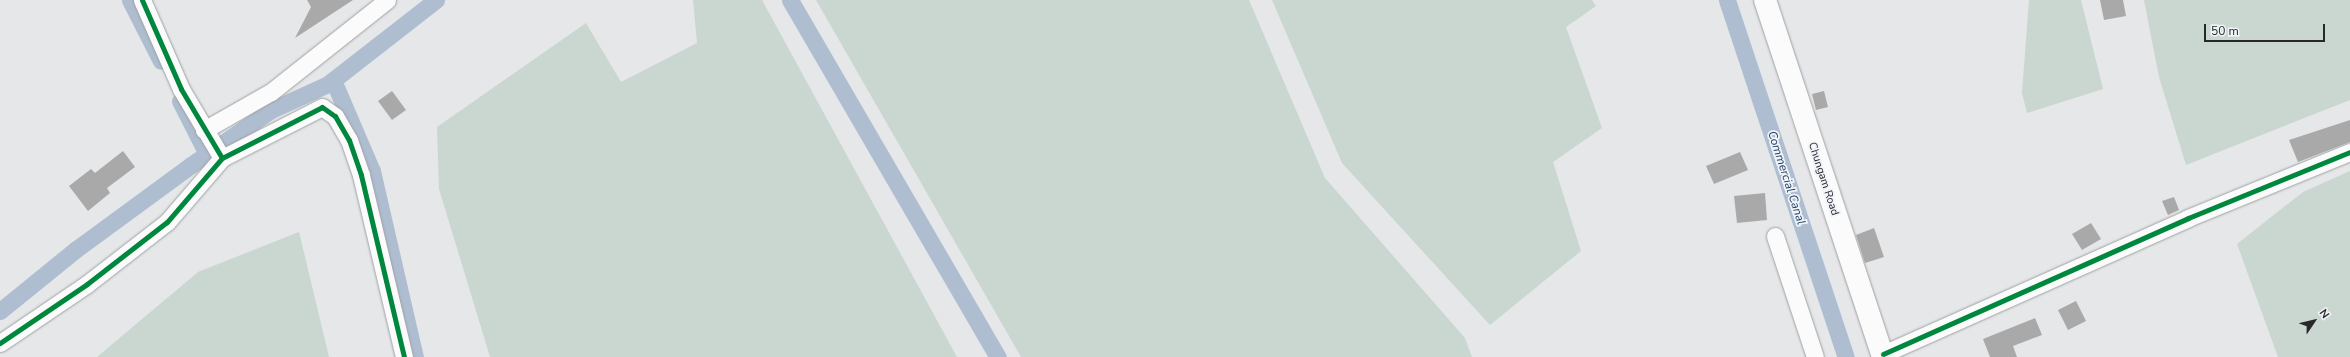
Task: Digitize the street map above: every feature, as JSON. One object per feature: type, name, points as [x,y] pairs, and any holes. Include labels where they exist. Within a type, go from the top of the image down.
[{"type":"main road","name":"Chungam Road","points":[[1766,0],[1883,356]]},
{"type":"street","points":[[142,0],[181,89],[220,156]]},
{"type":"street","points":[[206,134],[271,92],[388,0]]},
{"type":"street","points":[[0,343],[88,284],[167,222],[220,156],[322,107],[335,116],[349,140],[361,175],[404,357]]},
{"type":"street","points":[[1883,356],[2188,218],[2350,152]]},
{"type":"street","points":[[1776,236],[1815,357]]},
{"type":"shaded area","points":[[693,0],[762,0],[957,357],[490,357],[439,189],[437,127],[586,23],[621,82],[697,43]]},
{"type":"shaded area","points":[[816,0],[1249,0],[1325,178],[1465,338],[1472,357],[1021,357]]},
{"type":"shaded area","points":[[1272,0],[1592,0],[1596,6],[1566,27],[1602,128],[1553,162],[1581,251],[1490,325],[1342,163]]},
{"type":"shaded area","points":[[2029,0],[2081,0],[2103,89],[2027,113],[2022,93]]},
{"type":"shaded area","points":[[2144,0],[2350,0],[2350,100],[2186,165],[2159,77]]},
{"type":"shaded area","points":[[2350,171],[2350,357],[2278,357],[2237,244],[2303,192]]},
{"type":"shaded area","points":[[299,232],[329,357],[97,357],[198,272]]},
{"type":"building","points":[[307,0],[353,0],[295,38],[311,7]]},
{"type":"building","points":[[2100,0],[2123,0],[2126,16],[2104,20]]},
{"type":"building","points":[[392,91],[406,110],[392,120],[378,101]]},
{"type":"building","points":[[1824,91],[1828,107],[1816,110],[1812,94]]},
{"type":"building","points":[[2350,120],[2350,142],[2298,162],[2289,140]]},
{"type":"building","points":[[123,151],[135,167],[107,188],[110,193],[88,211],[69,186],[91,169],[95,173]]},
{"type":"building","points":[[1740,152],[1748,170],[1714,184],[1706,166]]},
{"type":"building","points":[[1765,193],[1767,220],[1737,223],[1734,196]]},
{"type":"building","points":[[2174,197],[2179,210],[2168,215],[2162,201]]},
{"type":"building","points":[[2091,223],[2101,239],[2082,250],[2072,234]]},
{"type":"building","points":[[1874,228],[1884,257],[1865,263],[1856,235]]},
{"type":"building","points":[[2076,301],[2086,321],[2068,330],[2058,310]]},
{"type":"building","points":[[2035,318],[2042,335],[2013,346],[2017,357],[1990,357],[1983,339]]},
{"type":"waterway","points":[[130,0],[161,61]]},
{"type":"waterway","points":[[0,311],[75,250],[191,165],[271,110],[328,84],[436,0]]},
{"type":"waterway","points":[[790,0],[998,357]]},
{"type":"waterway","name":"Commercial Canal","points":[[1727,0],[1846,357]]},
{"type":"waterway","points":[[333,80],[372,171],[415,357]]},
{"type":"waterway","points":[[180,101],[207,154]]},
{"type":"cycle path","points":[[142,0],[181,89],[222,158],[322,107],[335,116],[349,140],[361,175],[404,357]]},
{"type":"cycle path","points":[[1883,354],[2188,218],[2350,152]]},
{"type":"cycle path","points":[[0,343],[87,284],[167,222],[222,158]]}]
